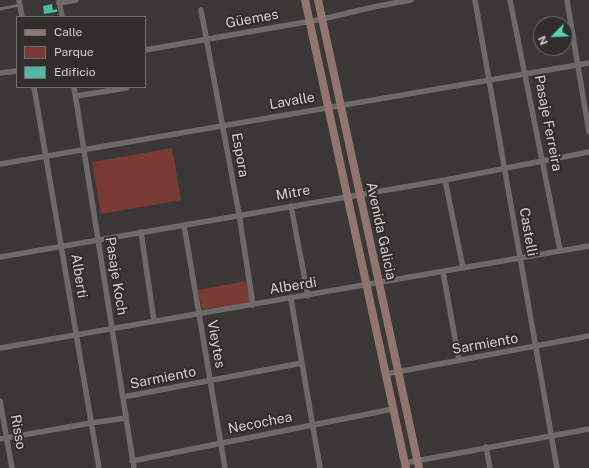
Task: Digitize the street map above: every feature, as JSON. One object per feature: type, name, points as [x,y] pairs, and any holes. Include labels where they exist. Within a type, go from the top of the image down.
[{"type":"main road","name":"Avenida Galicia","points":[[306,0],[406,466]]},
{"type":"main road","name":"Avenida Galicia","points":[[318,0],[419,464]]},
{"type":"street","points":[[62,16],[59,1],[76,0]]},
{"type":"street","points":[[371,0],[372,7]]},
{"type":"street","name":"Güemes","points":[[146,50],[323,19],[372,7],[411,0]]},
{"type":"street","name":"Castelli","points":[[475,0],[557,468]]},
{"type":"street","name":"Pasaje Ferreira","points":[[510,0],[560,250]]},
{"type":"street","points":[[567,0],[589,132]]},
{"type":"street","points":[[20,3],[22,16]]},
{"type":"street","name":"Espora","points":[[201,10],[239,214],[253,305]]},
{"type":"street","name":"Lavalle","points":[[0,164],[589,62]]},
{"type":"street","points":[[0,73],[16,71]]},
{"type":"street","name":"Alberti","points":[[34,88],[99,468]]},
{"type":"street","name":"Pasaje Koch","points":[[74,88],[134,468]]},
{"type":"street","points":[[76,96],[126,88]]},
{"type":"street","name":"Mitre","points":[[0,257],[98,238],[184,225],[360,193],[445,180],[589,152]]},
{"type":"street","points":[[445,180],[463,268]]},
{"type":"street","points":[[291,206],[308,296]]},
{"type":"street","name":"Vieytes","points":[[184,225],[225,468]]},
{"type":"street","points":[[141,232],[154,321]]},
{"type":"street","name":"Alberdi","points":[[0,348],[379,284],[560,250],[589,246]]},
{"type":"street","points":[[443,272],[459,360]]},
{"type":"street","points":[[291,299],[320,468]]},
{"type":"street","name":"Sarmiento","points":[[386,374],[589,336]]},
{"type":"street","name":"Sarmiento","points":[[123,397],[302,363]]},
{"type":"street","name":"Risso","points":[[0,401],[12,468]]},
{"type":"street","name":"Necochea","points":[[132,461],[393,409]]},
{"type":"street","points":[[0,439],[126,418]]},
{"type":"street","points":[[406,466],[486,447],[589,429]]},
{"type":"street","points":[[486,447],[490,468]]},
{"type":"lane","points":[[0,9],[20,3]]},
{"type":"green space","points":[[172,148],[181,200],[101,214],[92,162]]},
{"type":"green space","points":[[246,281],[250,302],[202,310],[198,290]]},
{"type":"building","points":[[52,4],[53,10],[57,9],[57,12],[44,14],[43,6]]}]
